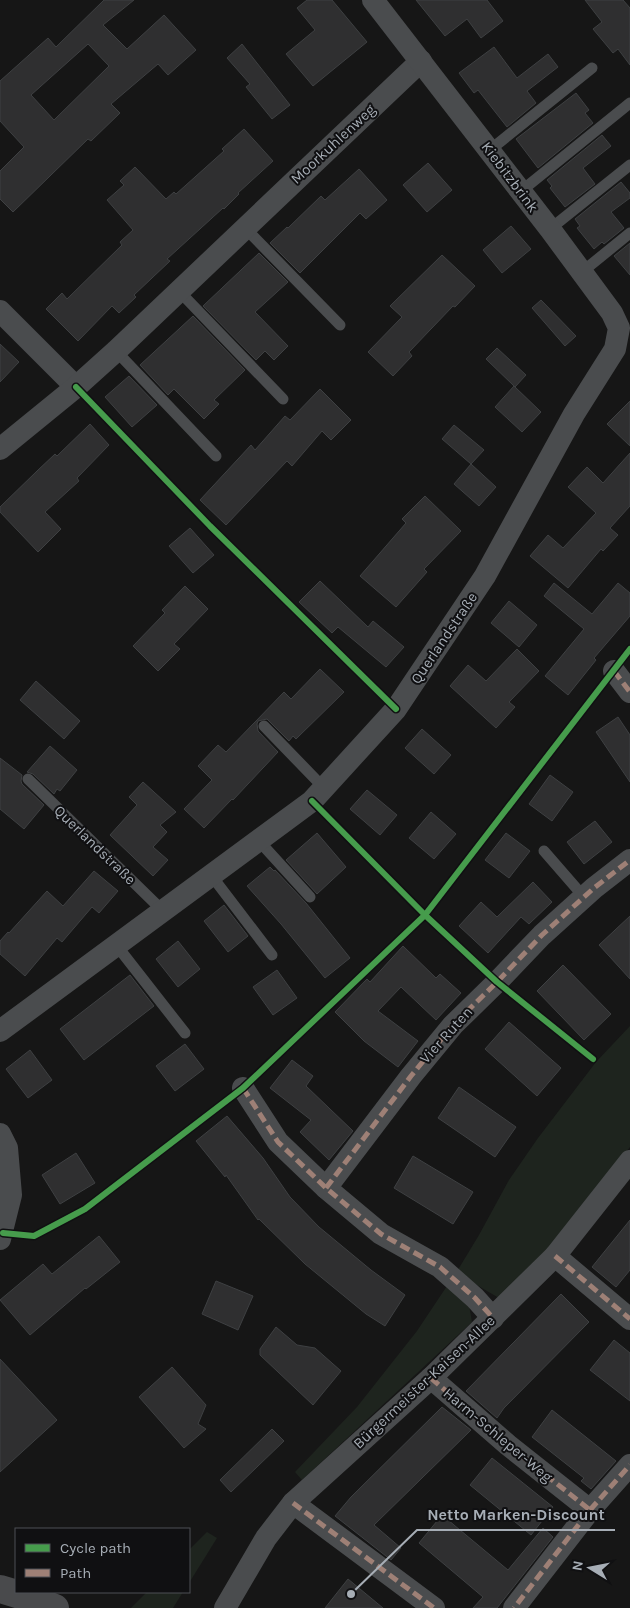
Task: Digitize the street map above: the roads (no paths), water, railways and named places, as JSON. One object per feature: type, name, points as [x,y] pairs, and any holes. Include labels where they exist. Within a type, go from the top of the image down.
[{"type":"main road","points":[[0,1589],[55,1608]]},
{"type":"street","name":"Kiebitzbrink","points":[[373,0],[490,150],[612,312],[623,338]]},
{"type":"street","name":"Moorkuhlenweg","points":[[0,450],[116,351],[421,61]]},
{"type":"street","points":[[0,310],[76,387]]},
{"type":"street","name":"Querlandstraße","points":[[0,1031],[312,802],[396,709],[485,576],[574,414],[623,338]]},
{"type":"street","points":[[614,671],[630,692]]},
{"type":"street","name":"Vier Ruten","points":[[326,1188],[410,1076],[453,1025],[542,935],[584,897],[630,860]]},
{"type":"street","points":[[243,1088],[278,1142],[326,1188],[381,1234],[440,1267],[475,1298],[493,1318]]},
{"type":"street","points":[[0,1134],[7,1148],[11,1195],[0,1239]]},
{"type":"street","name":"Bürgermeister-Kaisen-Allee","points":[[225,1608],[266,1538],[293,1503],[431,1378],[555,1256],[630,1161]]},
{"type":"street","points":[[555,1256],[630,1318]]},
{"type":"street","name":"Harm-Schleper-Weg","points":[[431,1378],[508,1445],[590,1510]]},
{"type":"street","points":[[514,1608],[590,1510],[630,1464]]},
{"type":"street","points":[[293,1503],[434,1608]]},
{"type":"lane","points":[[490,150],[592,68]]},
{"type":"lane","points":[[520,192],[630,103]]},
{"type":"lane","points":[[550,229],[630,165]]},
{"type":"lane","points":[[245,228],[340,325]]},
{"type":"lane","points":[[582,272],[630,233]]},
{"type":"lane","points":[[179,291],[283,399]]},
{"type":"lane","points":[[116,351],[216,456]]},
{"type":"lane","points":[[264,726],[324,788]]},
{"type":"lane","name":"Querlandstraße","points":[[28,779],[163,911]]},
{"type":"lane","points":[[259,841],[310,897]]},
{"type":"lane","points":[[544,851],[584,897]]},
{"type":"lane","points":[[211,875],[272,955]]},
{"type":"lane","points":[[117,946],[185,1033]]},
{"type":"tram line","points":[[0,1602],[20,1608]]},
{"type":"place","name":"Netto Marken-Discount","points":[[351,1594]]}]
